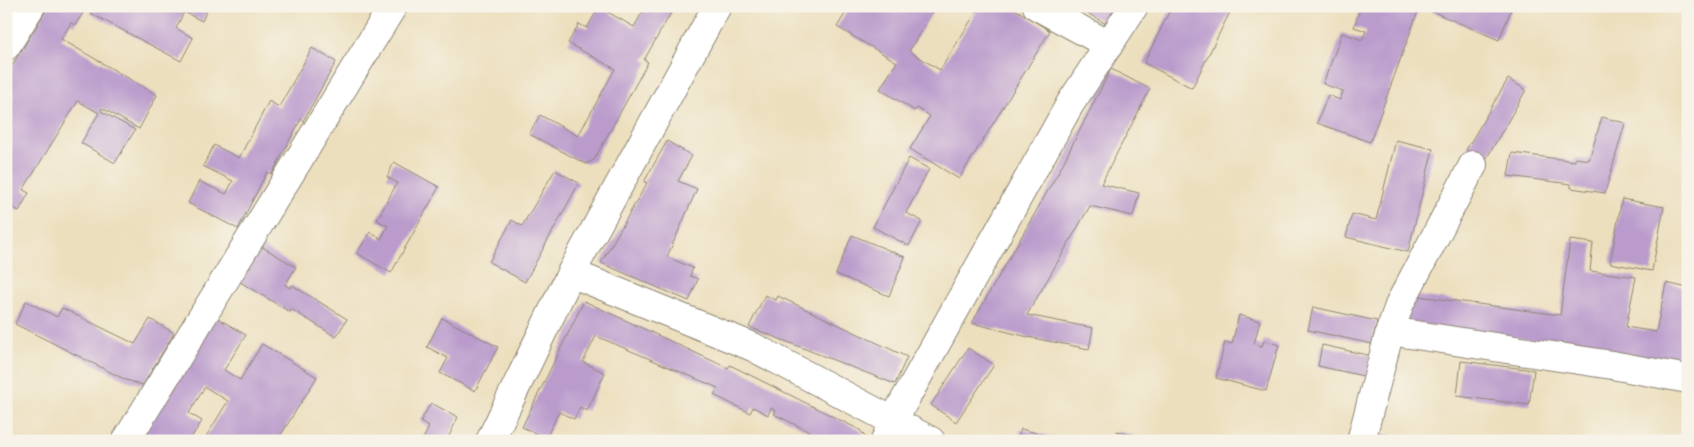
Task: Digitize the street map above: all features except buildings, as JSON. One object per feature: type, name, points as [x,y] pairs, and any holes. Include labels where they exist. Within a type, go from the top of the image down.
[{"type":"street","points":[[6,46],[31,6]]},
{"type":"street","points":[[126,441],[393,6]]},
{"type":"street","points":[[490,441],[571,273],[717,6]]},
{"type":"street","points":[[1038,6],[1110,45]]},
{"type":"street","points":[[889,431],[1070,104],[1134,6]]},
{"type":"street","points":[[1361,441],[1390,331],[1400,303],[1473,165]]},
{"type":"street","points":[[571,273],[753,347],[889,431],[932,441]]},
{"type":"street","points":[[1390,331],[1612,365],[1688,379]]}]
